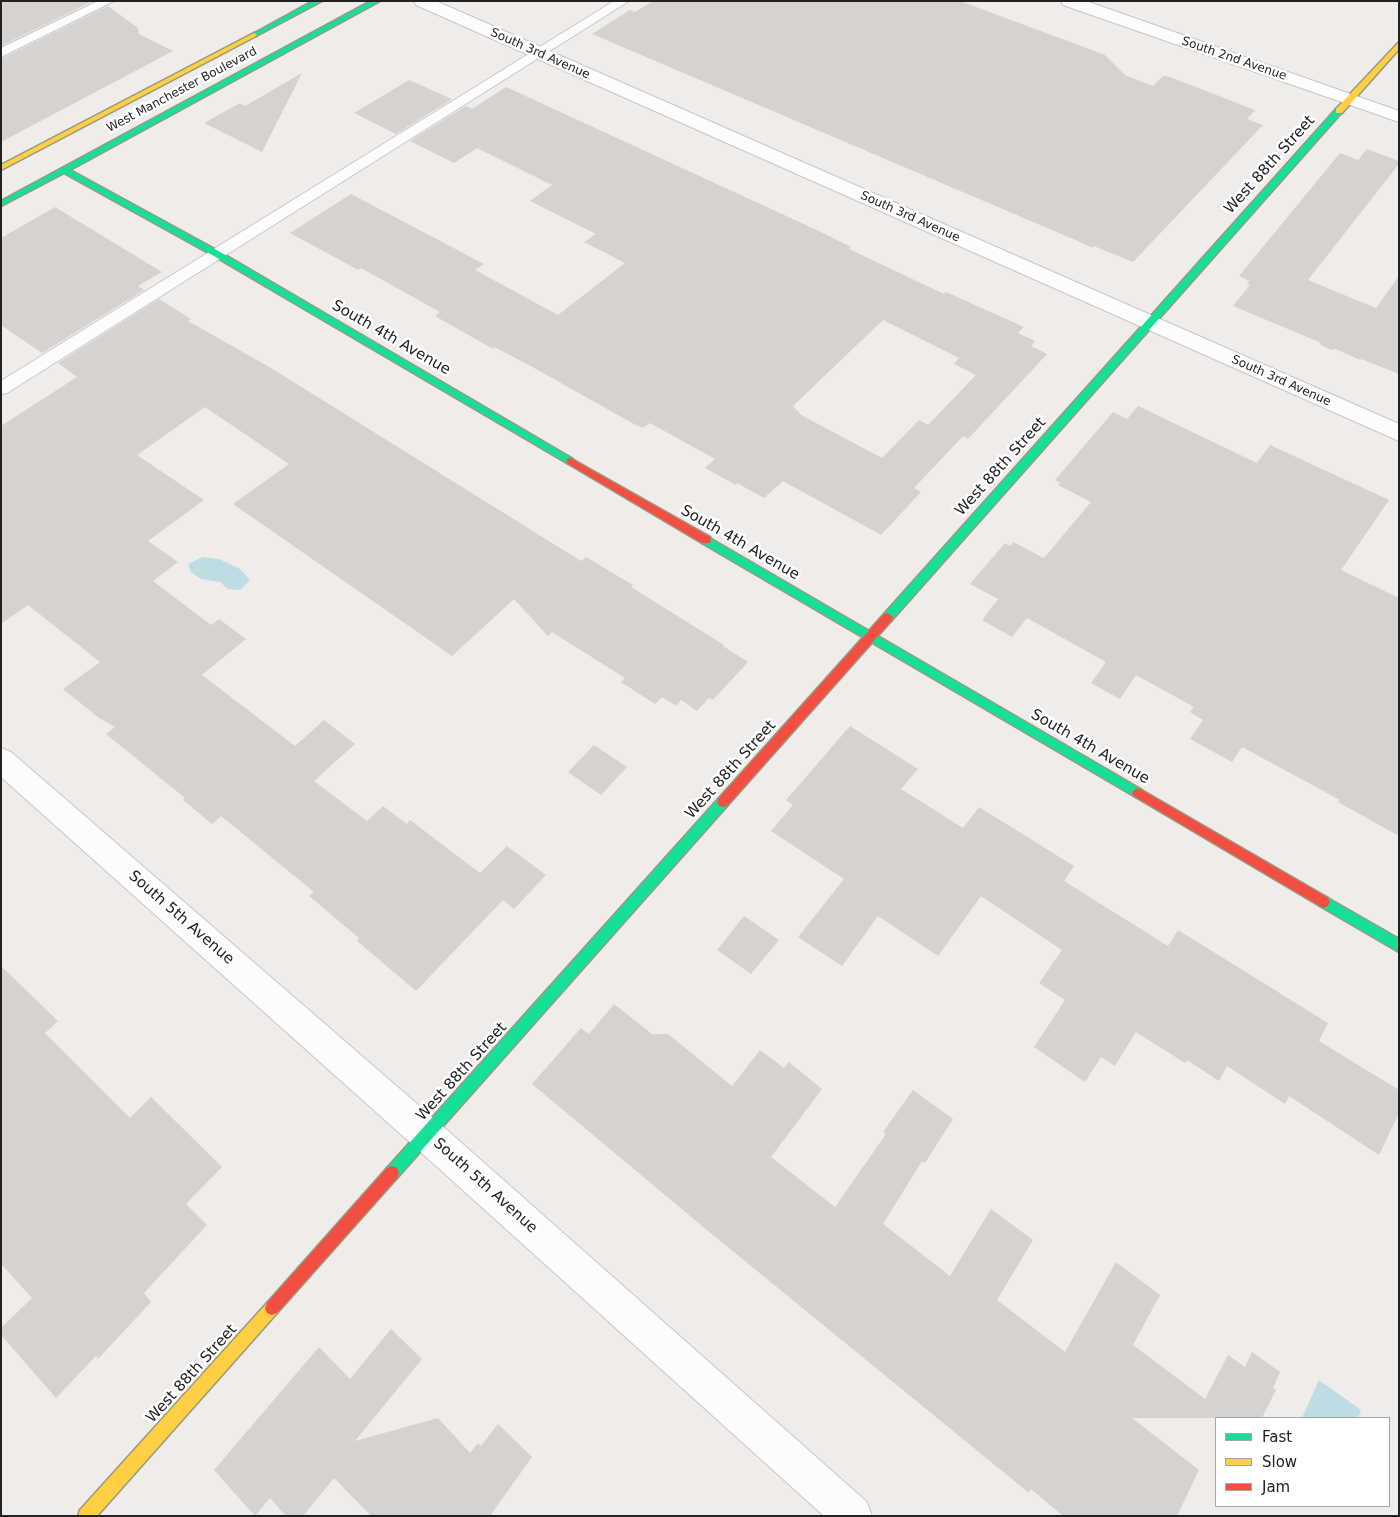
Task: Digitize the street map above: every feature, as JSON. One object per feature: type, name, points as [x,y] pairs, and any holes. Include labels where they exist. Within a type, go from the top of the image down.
[{"type":"street","name":"West Manchester Boulevard","points":[[1,168],[320,1]]},
{"type":"street","name":"West Manchester Boulevard","points":[[1,204],[377,1]]},
{"type":"street","name":"South 3rd Avenue","points":[[422,1],[1399,433]]},
{"type":"street","name":"South 2nd Avenue","points":[[1070,1],[1399,117]]},
{"type":"street","name":"West 88th Street","points":[[86,1516],[1399,44]]},
{"type":"street","name":"South 4th Avenue","points":[[64,170],[218,254],[1399,946]]},
{"type":"street","name":"South 5th Avenue","points":[[1,760],[426,1134],[853,1516]]},
{"type":"lane","points":[[1,53],[108,1]]},
{"type":"lane","points":[[1,389],[623,1]]},
{"type":"water","points":[[203,557],[219,559],[240,569],[250,580],[240,590],[228,589],[220,582],[201,579],[191,572],[188,564]]},
{"type":"water","points":[[1319,1380],[1361,1410],[1358,1417],[1302,1417]]},
{"type":"building","points":[[1,1],[93,1],[1,46]]},
{"type":"building","points":[[653,1],[960,1],[1105,55],[1125,75],[1153,86],[1163,76],[1170,77],[1255,110],[1247,119],[1263,125],[1133,262],[1094,246],[1093,248],[592,34],[630,10],[635,12]]},
{"type":"building","points":[[108,6],[138,28],[139,34],[173,51],[1,142],[1,59]]},
{"type":"building","points":[[302,73],[262,152],[204,123],[240,103],[245,106]]},
{"type":"building","points":[[409,80],[452,99],[396,134],[354,113]]},
{"type":"building","points":[[506,87],[819,231],[851,247],[849,249],[944,294],[946,292],[1024,327],[1018,333],[1035,341],[1031,346],[1047,354],[968,439],[963,436],[914,488],[921,492],[881,535],[783,481],[764,498],[705,468],[715,459],[650,423],[643,428],[634,424],[527,364],[494,347],[493,349],[435,316],[440,312],[361,268],[358,270],[290,233],[351,194],[484,264],[475,270],[558,315],[625,263],[584,242],[596,234],[530,201],[552,185],[477,148],[454,163],[410,141],[466,106],[472,109]],"holes":[[[883,320],[959,358],[954,364],[976,375],[928,425],[919,420],[882,458],[801,415],[793,406]]]},
{"type":"building","points":[[1367,149],[1399,161],[1399,164],[1308,280],[1376,308],[1399,276],[1399,374],[1336,349],[1331,350],[1319,342],[1233,306],[1250,285],[1247,284],[1249,281],[1239,276],[1340,153],[1358,160]]},
{"type":"building","points":[[55,207],[162,272],[138,286],[144,290],[42,353],[1,325],[1,238]]},
{"type":"building","points":[[159,299],[191,319],[188,321],[271,368],[581,561],[586,557],[633,585],[631,587],[748,662],[713,700],[709,698],[697,711],[681,700],[676,706],[662,697],[655,704],[621,682],[625,678],[552,632],[548,636],[514,599],[452,656],[233,504],[289,464],[205,407],[137,455],[204,500],[148,541],[178,562],[153,581],[211,625],[219,619],[246,639],[202,675],[295,746],[324,720],[355,744],[314,781],[367,821],[383,806],[407,824],[410,820],[480,873],[507,846],[546,875],[514,909],[503,900],[416,991],[357,941],[359,938],[309,896],[314,892],[221,816],[212,824],[183,800],[185,798],[106,734],[115,727],[99,718],[63,689],[100,662],[28,605],[1,624],[1,426],[77,377],[58,363]]},
{"type":"building","points":[[1138,406],[1257,463],[1270,445],[1389,500],[1341,570],[1399,598],[1399,836],[1338,802],[1340,800],[1242,747],[1232,762],[1190,739],[1203,720],[1190,712],[1194,707],[1136,675],[1120,699],[1091,683],[1106,662],[1027,618],[1012,637],[982,620],[998,599],[970,584],[1005,543],[1010,546],[1013,542],[1044,558],[1091,502],[1058,485],[1061,483],[1055,480],[1113,412],[1127,419]]},
{"type":"building","points":[[850,726],[918,769],[901,789],[963,828],[979,807],[1074,866],[1064,881],[1168,946],[1178,930],[1328,1023],[1319,1041],[1399,1090],[1399,1113],[1379,1155],[1289,1096],[1285,1104],[1227,1066],[1219,1081],[1187,1060],[1185,1063],[1136,1032],[1115,1066],[1101,1057],[1085,1082],[1034,1047],[1065,1000],[1039,983],[1062,950],[981,896],[938,956],[878,916],[842,966],[798,937],[844,879],[771,831],[793,805],[786,800]]},
{"type":"building","points":[[594,745],[627,767],[601,795],[568,772]]},
{"type":"building","points":[[744,916],[779,940],[751,974],[717,950]]},
{"type":"building","points":[[1,966],[58,1021],[45,1033],[130,1118],[151,1097],[222,1167],[186,1204],[207,1225],[144,1293],[151,1302],[98,1359],[96,1356],[56,1398],[1,1335],[1,1328],[32,1298],[1,1264]]},
{"type":"building","points":[[614,1004],[652,1034],[668,1034],[732,1086],[760,1050],[784,1068],[789,1062],[822,1089],[771,1157],[835,1207],[886,1134],[883,1132],[913,1090],[953,1119],[925,1163],[922,1161],[883,1224],[950,1276],[991,1209],[1033,1240],[997,1300],[1065,1352],[1116,1262],[1160,1295],[1133,1345],[1205,1399],[1228,1355],[1245,1367],[1252,1352],[1280,1372],[1273,1388],[1276,1390],[1262,1417],[1132,1418],[1199,1470],[1177,1516],[1063,1516],[1031,1489],[1029,1493],[702,1226],[532,1084],[581,1028],[589,1034]]},
{"type":"building","points":[[391,1329],[422,1359],[355,1441],[438,1418],[470,1453],[478,1443],[481,1446],[498,1424],[532,1457],[490,1516],[371,1516],[334,1478],[303,1516],[286,1516],[270,1498],[255,1516],[214,1470],[319,1347],[350,1379]]},
{"type":"traffic: fast","points":[[254,35],[319,1]]},
{"type":"traffic: fast","points":[[1,204],[377,1]]},
{"type":"traffic: fast","points":[[888,617],[1339,111]]},
{"type":"traffic: fast","points":[[64,170],[217,254],[570,461]]},
{"type":"traffic: fast","points":[[706,540],[1138,793]]},
{"type":"traffic: fast","points":[[392,1173],[723,802]]},
{"type":"traffic: fast","points":[[1324,902],[1399,946]]},
{"type":"traffic: slow","points":[[1,168],[254,35]]},
{"type":"traffic: slow","points":[[1339,111],[1399,44]]},
{"type":"traffic: slow","points":[[86,1516],[272,1308]]},
{"type":"traffic: jam","points":[[570,461],[706,540]]},
{"type":"traffic: jam","points":[[723,802],[888,617]]},
{"type":"traffic: jam","points":[[1138,793],[1324,902]]},
{"type":"traffic: jam","points":[[272,1308],[392,1173]]}]
